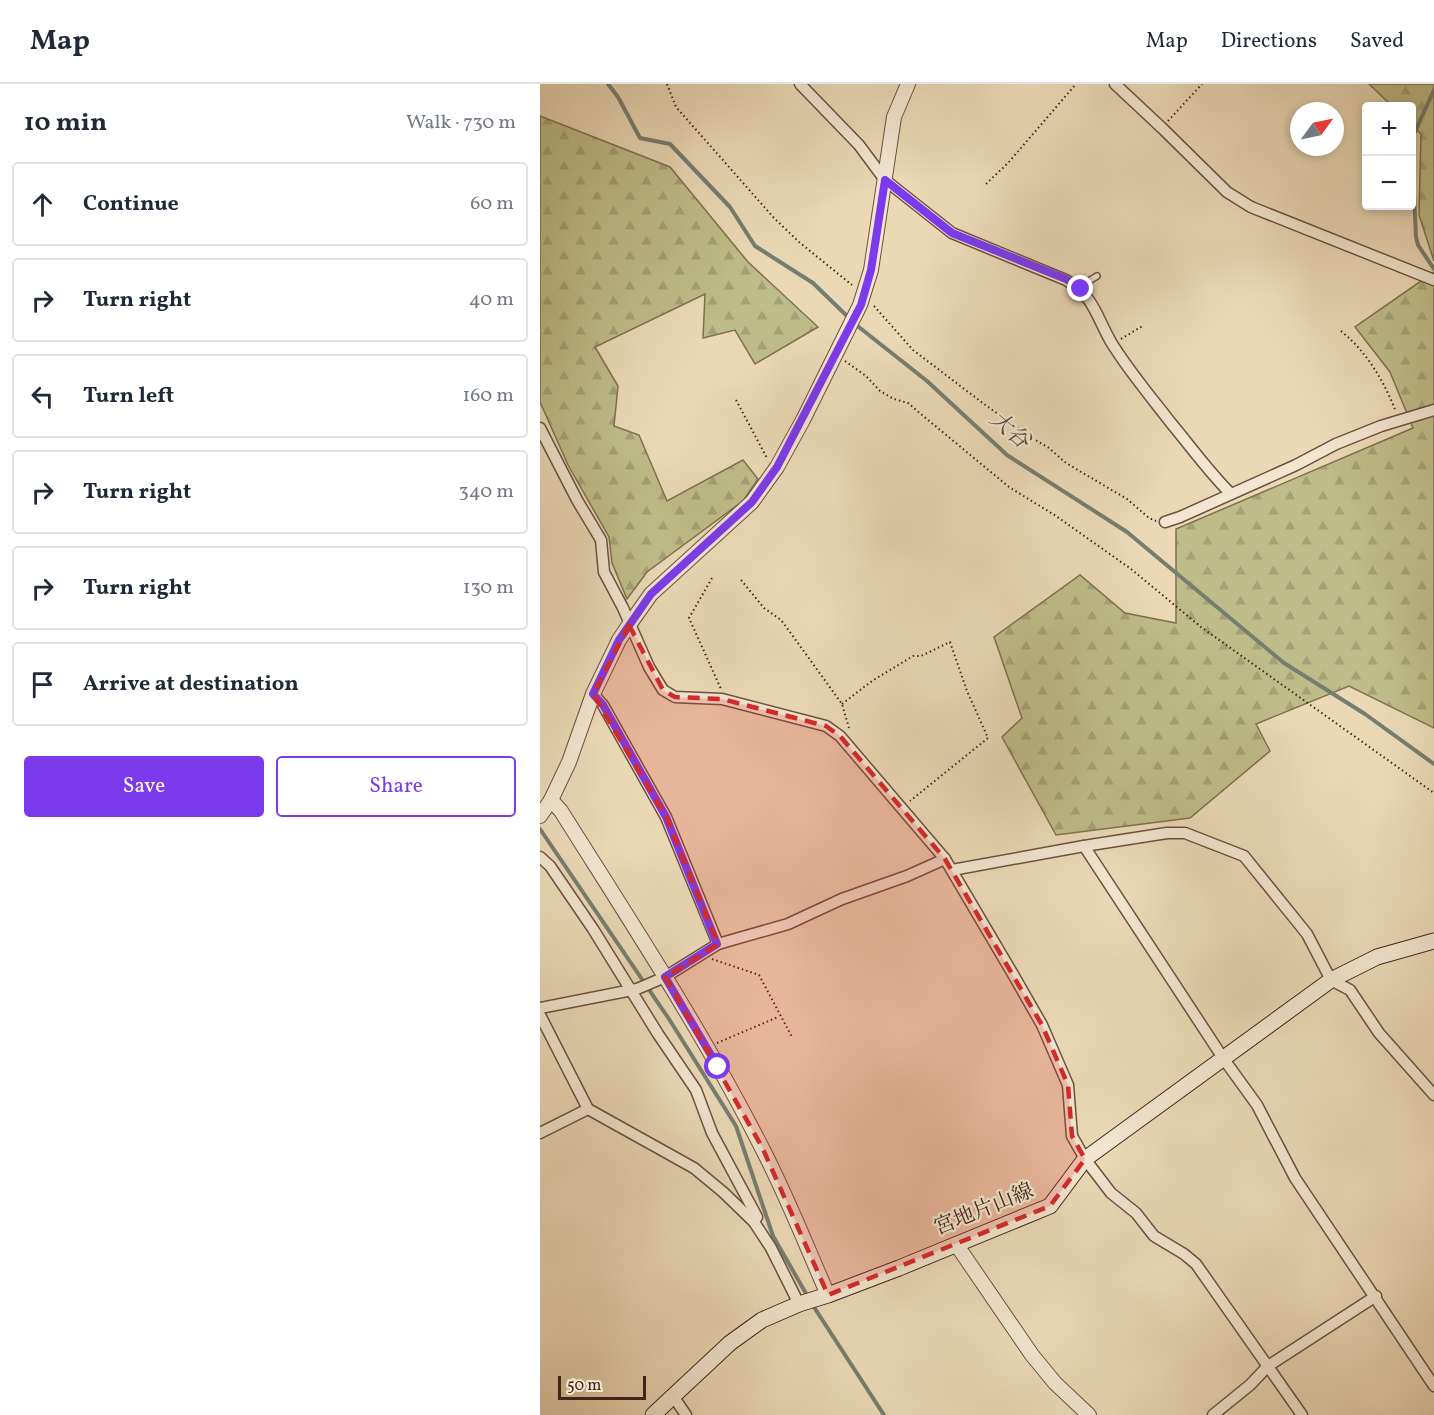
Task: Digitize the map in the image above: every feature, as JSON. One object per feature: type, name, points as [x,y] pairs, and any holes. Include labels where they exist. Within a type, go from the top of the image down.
[{"type":"main road","name":"宮地片山線","points":[[653,1415],[730,1343],[762,1320],[1050,1206],[1086,1159],[1330,981],[1377,957],[1434,941]]},
{"type":"street","points":[[800,84],[860,145],[885,180],[952,233],[1066,279],[1081,289],[1093,305],[1113,344],[1152,399],[1230,494]]},
{"type":"street","points":[[540,816],[551,801],[593,694],[619,640],[651,594],[752,502],[777,467],[836,354],[862,299],[871,270],[894,117],[909,84]]},
{"type":"street","points":[[1115,84],[1227,192],[1251,207],[1434,280]]},
{"type":"street","points":[[1165,522],[1296,465],[1336,444],[1399,420],[1434,410]]},
{"type":"street","points":[[540,428],[577,500],[601,540],[604,572],[623,608],[648,667],[663,690],[675,697],[722,699],[826,726],[840,736],[903,807],[945,859],[1042,1025],[1068,1085],[1072,1136],[1086,1159],[1111,1193],[1136,1214],[1154,1236],[1196,1264],[1302,1415]]},
{"type":"street","points":[[593,694],[603,705],[666,817],[717,944]]},
{"type":"street","points":[[551,801],[561,811],[665,977],[762,1147],[824,1296]]},
{"type":"street","points":[[952,870],[1167,833],[1185,833],[1244,856],[1307,934],[1330,981],[1350,990],[1379,1033],[1434,1095]]},
{"type":"street","points":[[1084,846],[1223,1058],[1257,1105],[1295,1178],[1434,1386]]},
{"type":"street","points":[[540,857],[550,866],[593,929],[696,1090],[712,1133],[757,1217],[754,1222]]},
{"type":"street","points":[[540,1008],[637,989],[665,977],[717,944],[788,924],[842,898],[907,876],[945,859]]},
{"type":"street","points":[[540,1015],[588,1109],[694,1168],[754,1222],[771,1248],[799,1304]]},
{"type":"street","points":[[540,1133],[588,1109]]},
{"type":"street","points":[[956,1244],[1032,1355],[1054,1383],[1089,1415]]},
{"type":"street","points":[[1213,1415],[1250,1385],[1268,1366],[1376,1296]]},
{"type":"street","points":[[673,1395],[686,1415]]},
{"type":"lane","points":[[1081,289],[1084,284],[1097,276]]},
{"type":"path","points":[[667,84],[676,107],[774,218],[862,299],[913,350],[984,404],[1049,448],[1066,463],[1126,499],[1149,518],[1165,522]]},
{"type":"path","points":[[986,184],[1014,157],[1076,84]]},
{"type":"path","points":[[1162,128],[1202,84]]},
{"type":"path","points":[[1113,344],[1144,325]]},
{"type":"path","points":[[1341,331],[1363,351],[1385,385],[1399,420]]},
{"type":"path","points":[[836,354],[866,376],[880,391],[894,399],[908,403],[1016,492],[1056,516],[1131,569],[1201,627],[1434,793]]},
{"type":"path","points":[[736,400],[767,457],[777,467]]},
{"type":"path","points":[[712,578],[689,618],[724,696],[722,699]]},
{"type":"path","points":[[741,580],[764,608],[781,620],[842,704],[848,723],[847,744]]},
{"type":"path","points":[[842,704],[872,681],[913,656],[921,656],[950,642],[967,691],[988,738],[903,807]]},
{"type":"path","points":[[698,956],[759,975],[792,1036]]},
{"type":"path","points":[[707,1048],[780,1016]]},
{"type":"highlighted area","points":[[629,625],[663,690],[675,697],[722,699],[826,726],[840,736],[945,859],[1042,1025],[1068,1085],[1072,1136],[1085,1159],[1050,1206],[828,1295],[762,1147],[665,977],[718,944],[666,817],[593,694]]},
{"type":"green space","points":[[1369,84],[1434,84],[1434,261],[1419,215],[1421,134],[1416,129],[1416,102],[1388,102]]},
{"type":"green space","points":[[540,116],[670,167],[748,262],[818,327],[755,364],[735,330],[703,338],[705,294],[595,347],[618,386],[614,426],[639,435],[667,501],[743,460],[758,479],[743,501],[647,572],[627,599],[612,563],[609,537],[568,465],[540,402]]},
{"type":"green space","points":[[1434,272],[1434,728],[1349,686],[1256,724],[1270,751],[1190,818],[1056,835],[1002,737],[1022,718],[994,637],[1080,575],[1125,613],[1176,623],[1176,529],[1413,428],[1390,372],[1355,327]]},
{"type":"waterway","name":"大谷","points":[[608,84],[618,97],[640,138],[670,144],[730,207],[755,246],[813,283],[850,319]]},
{"type":"waterway","points":[[1434,90],[1414,134],[1412,150],[1416,237],[1418,245],[1434,269]]},
{"type":"waterway","name":"大谷","points":[[855,324],[927,381],[1007,455],[1127,532],[1284,663],[1365,714],[1434,764]]},
{"type":"waterway","points":[[540,829],[669,1019],[736,1126],[773,1236],[808,1297]]},
{"type":"waterway","points":[[812,1304],[884,1415]]},
{"type":"route","points":[[718,1067],[665,977],[717,944],[666,817],[603,705],[593,694],[619,640],[651,594],[752,502],[777,467],[861,305],[871,270],[885,180],[952,233],[1066,279],[1081,289]]}]
